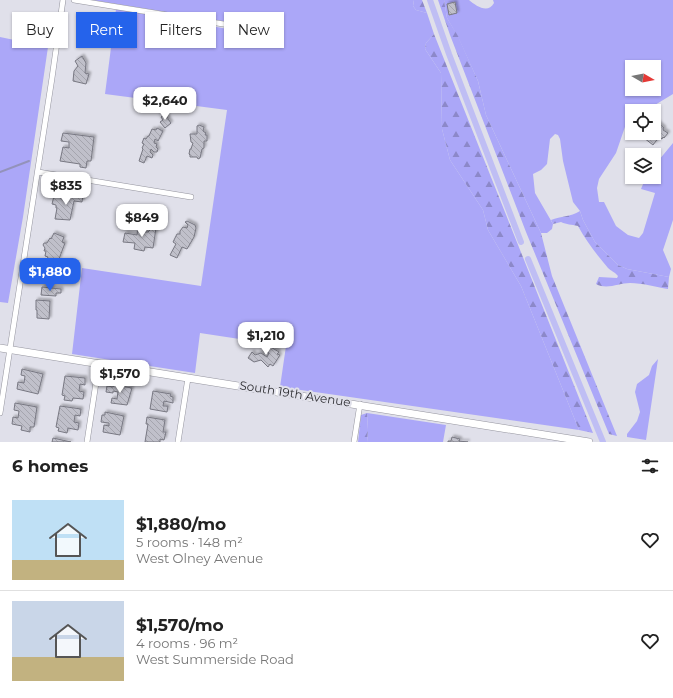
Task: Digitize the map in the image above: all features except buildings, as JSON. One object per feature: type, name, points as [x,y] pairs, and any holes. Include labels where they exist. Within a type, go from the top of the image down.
[{"type":"street","points":[[0,413],[38,172],[57,45],[62,0]]},
{"type":"street","points":[[74,0],[224,25]]},
{"type":"street","points":[[38,172],[191,197]]},
{"type":"street","name":"South 19th Avenue","points":[[0,348],[360,404],[589,442]]},
{"type":"street","points":[[87,442],[99,363]]},
{"type":"street","points":[[178,442],[188,378]]},
{"type":"street","points":[[354,442],[360,404]]},
{"type":"green space","points":[[92,0],[414,0],[413,6],[416,10],[427,13],[434,34],[426,43],[425,49],[441,73],[442,129],[450,160],[483,210],[488,230],[521,286],[579,430],[280,387],[286,346],[200,333],[195,373],[72,354],[82,268],[201,286],[227,110],[105,94],[111,48],[137,48],[137,13],[145,14],[145,48],[216,48],[216,27],[224,28],[224,48],[284,48],[284,12],[224,12],[224,21],[216,20],[216,12],[166,12]]},
{"type":"green space","points":[[414,0],[422,0],[427,13],[416,10],[413,6]]},
{"type":"green space","points":[[438,0],[444,0],[447,18],[458,36],[478,81],[486,115],[541,233],[552,276],[617,436],[609,434],[526,232]]},
{"type":"green space","points":[[444,0],[469,0],[482,8],[489,8],[494,3],[493,0],[673,0],[673,94],[657,104],[625,104],[625,127],[616,153],[599,179],[597,188],[599,202],[604,202],[616,226],[628,235],[639,238],[643,233],[655,193],[641,189],[643,184],[661,184],[661,158],[673,143],[673,220],[663,250],[671,269],[669,277],[627,269],[618,265],[595,242],[583,220],[580,211],[573,202],[563,161],[560,139],[558,135],[555,134],[550,139],[547,164],[541,170],[533,174],[535,193],[553,224],[552,229],[547,233],[541,233],[486,115],[478,81],[458,37],[447,18]]},
{"type":"green space","points":[[116,9],[133,12],[116,12]]},
{"type":"green space","points":[[434,34],[593,433],[579,430],[521,286],[488,230],[483,210],[450,160],[442,129],[441,73],[425,49],[426,43]]},
{"type":"green space","points":[[0,37],[12,40],[12,48],[48,48],[23,217],[8,303],[0,302]]},
{"type":"green space","points":[[580,211],[583,220],[595,242],[618,265],[627,269],[669,277],[668,289],[635,283],[609,286],[600,286],[596,284],[599,277],[617,278],[618,276],[608,268],[600,258],[578,226],[561,222],[553,224],[551,220]]},
{"type":"green space","points":[[658,359],[646,440],[627,437],[627,434],[637,421],[640,412],[635,392],[637,384],[649,375],[652,366]]},
{"type":"green space","points":[[367,413],[446,425],[443,442],[367,442]]},
{"type":"green space","points":[[367,413],[367,442],[358,442],[361,415]]},
{"type":"waterway","points":[[430,0],[449,54],[521,242]]},
{"type":"waterway","points":[[0,172],[29,161]]},
{"type":"waterway","points":[[528,259],[603,442]]}]
